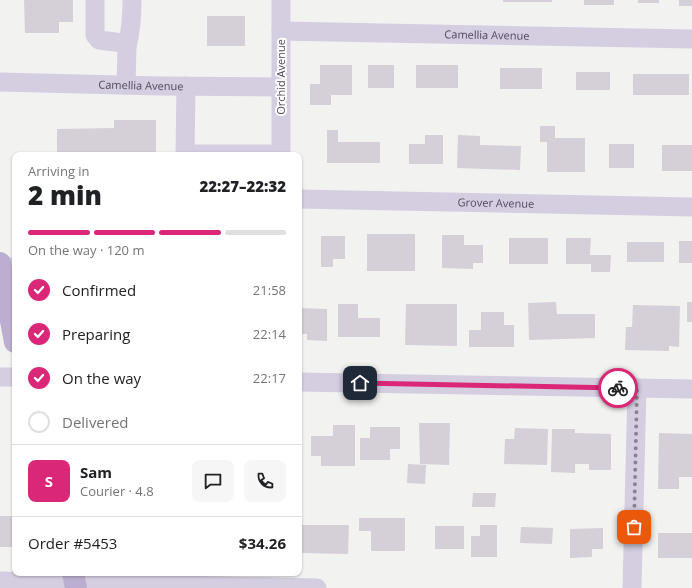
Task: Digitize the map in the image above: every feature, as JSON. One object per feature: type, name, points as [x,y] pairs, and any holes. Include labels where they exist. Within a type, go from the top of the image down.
[{"type":"main road","points":[[4,269],[12,322]]},
{"type":"street","points":[[95,0],[95,35],[99,40],[123,43],[127,46]]},
{"type":"street","points":[[126,85],[127,46],[131,28],[132,0]]},
{"type":"street","name":"Orchid Avenue","points":[[281,0],[281,152]]},
{"type":"street","name":"Camellia Avenue","points":[[281,31],[692,38]]},
{"type":"street","name":"Camellia Avenue","points":[[0,82],[281,87]]},
{"type":"street","points":[[185,152],[186,86]]},
{"type":"street","name":"Grover Avenue","points":[[302,199],[692,207]]},
{"type":"street","points":[[0,377],[12,377]]},
{"type":"street","points":[[302,382],[692,389]]},
{"type":"street","points":[[632,588],[637,388]]},
{"type":"street","points":[[0,580],[74,581],[106,578],[317,588]]},
{"type":"building","points":[[24,0],[73,0],[73,22],[59,22],[59,33],[25,33]]},
{"type":"building","points":[[503,0],[552,0],[552,2],[503,2]]},
{"type":"building","points":[[584,0],[614,0],[614,5],[584,5]]},
{"type":"building","points":[[638,0],[659,0],[659,3],[638,3]]},
{"type":"building","points":[[679,0],[692,0],[692,6],[679,6]]},
{"type":"building","points":[[207,16],[245,16],[245,46],[207,46]]},
{"type":"building","points":[[320,65],[352,65],[352,95],[331,95],[331,105],[310,105],[310,84],[320,84]]},
{"type":"building","points":[[368,65],[394,65],[394,88],[368,88]]},
{"type":"building","points":[[416,65],[458,65],[458,88],[416,88]]},
{"type":"building","points":[[500,68],[542,68],[542,89],[500,89]]},
{"type":"building","points":[[576,72],[610,72],[610,90],[576,90]]},
{"type":"building","points":[[633,74],[689,74],[689,95],[633,95]]},
{"type":"building","points":[[114,120],[156,120],[156,152],[57,152],[57,129],[114,128]]},
{"type":"building","points":[[540,126],[555,126],[555,138],[585,138],[585,172],[547,172],[547,142],[540,142]]},
{"type":"building","points":[[327,130],[338,130],[338,142],[380,142],[380,163],[327,163]]},
{"type":"building","points":[[425,135],[443,135],[443,164],[409,164],[409,144],[425,144]]},
{"type":"building","points":[[458,135],[480,136],[480,145],[521,146],[520,170],[457,168]]},
{"type":"building","points":[[609,144],[634,144],[634,168],[609,168]]},
{"type":"building","points":[[662,145],[692,145],[692,171],[662,171]]},
{"type":"building","points":[[367,234],[415,234],[415,271],[367,271]]},
{"type":"building","points":[[442,235],[464,235],[464,245],[483,245],[483,263],[473,263],[473,269],[442,268]]},
{"type":"building","points":[[321,236],[345,236],[345,259],[333,259],[333,267],[321,267]]},
{"type":"building","points":[[509,238],[548,238],[548,264],[509,264]]},
{"type":"building","points":[[566,238],[591,238],[590,255],[611,255],[610,272],[591,272],[591,264],[566,264]]},
{"type":"building","points":[[679,241],[692,241],[692,263],[679,263]]},
{"type":"building","points":[[627,242],[664,242],[664,262],[627,262]]},
{"type":"building","points":[[556,302],[557,314],[595,314],[595,338],[529,340],[528,303]]},
{"type":"building","points":[[687,302],[692,302],[692,322],[687,322]]},
{"type":"building","points":[[338,304],[358,304],[358,318],[380,318],[380,337],[338,337]]},
{"type":"building","points":[[406,304],[457,304],[457,346],[405,345]]},
{"type":"building","points":[[633,305],[680,306],[679,347],[669,346],[669,351],[625,350],[626,327],[632,327]]},
{"type":"building","points":[[302,308],[327,309],[327,341],[307,340],[307,334],[302,334]]},
{"type":"building","points":[[481,312],[504,312],[504,325],[514,325],[514,347],[469,347],[469,330],[481,330]]},
{"type":"building","points":[[419,423],[450,423],[449,465],[420,464]]},
{"type":"building","points":[[333,425],[355,425],[355,466],[321,466],[321,456],[311,456],[311,436],[333,436]]},
{"type":"building","points":[[370,427],[400,427],[400,449],[390,449],[390,460],[360,460],[360,438],[370,438]]},
{"type":"building","points":[[515,428],[548,429],[547,465],[504,464],[505,439],[514,439]]},
{"type":"building","points":[[552,429],[575,429],[575,433],[611,434],[611,470],[589,470],[589,464],[575,464],[575,473],[551,472]]},
{"type":"building","points":[[659,433],[692,434],[692,477],[679,477],[679,489],[658,489]]},
{"type":"building","points":[[408,464],[426,465],[425,484],[407,483]]},
{"type":"building","points":[[473,493],[496,493],[495,507],[472,507]]},
{"type":"building","points":[[0,516],[12,516],[12,547],[0,547]]},
{"type":"building","points":[[359,518],[405,518],[405,551],[371,551],[371,531],[359,531]]},
{"type":"building","points":[[302,525],[349,525],[348,554],[302,553]]},
{"type":"building","points":[[480,525],[497,525],[497,557],[471,557],[471,536],[480,536]]},
{"type":"building","points":[[435,526],[464,526],[464,549],[435,549]]},
{"type":"building","points":[[521,527],[553,528],[552,544],[520,543]]},
{"type":"building","points":[[603,528],[603,549],[592,549],[592,557],[570,558],[570,529]]},
{"type":"building","points":[[658,533],[692,533],[692,558],[658,558]]},
{"type":"way so far","points":[[618,388],[637,388],[634,527]]},
{"type":"route","points":[[360,383],[618,388]]}]
